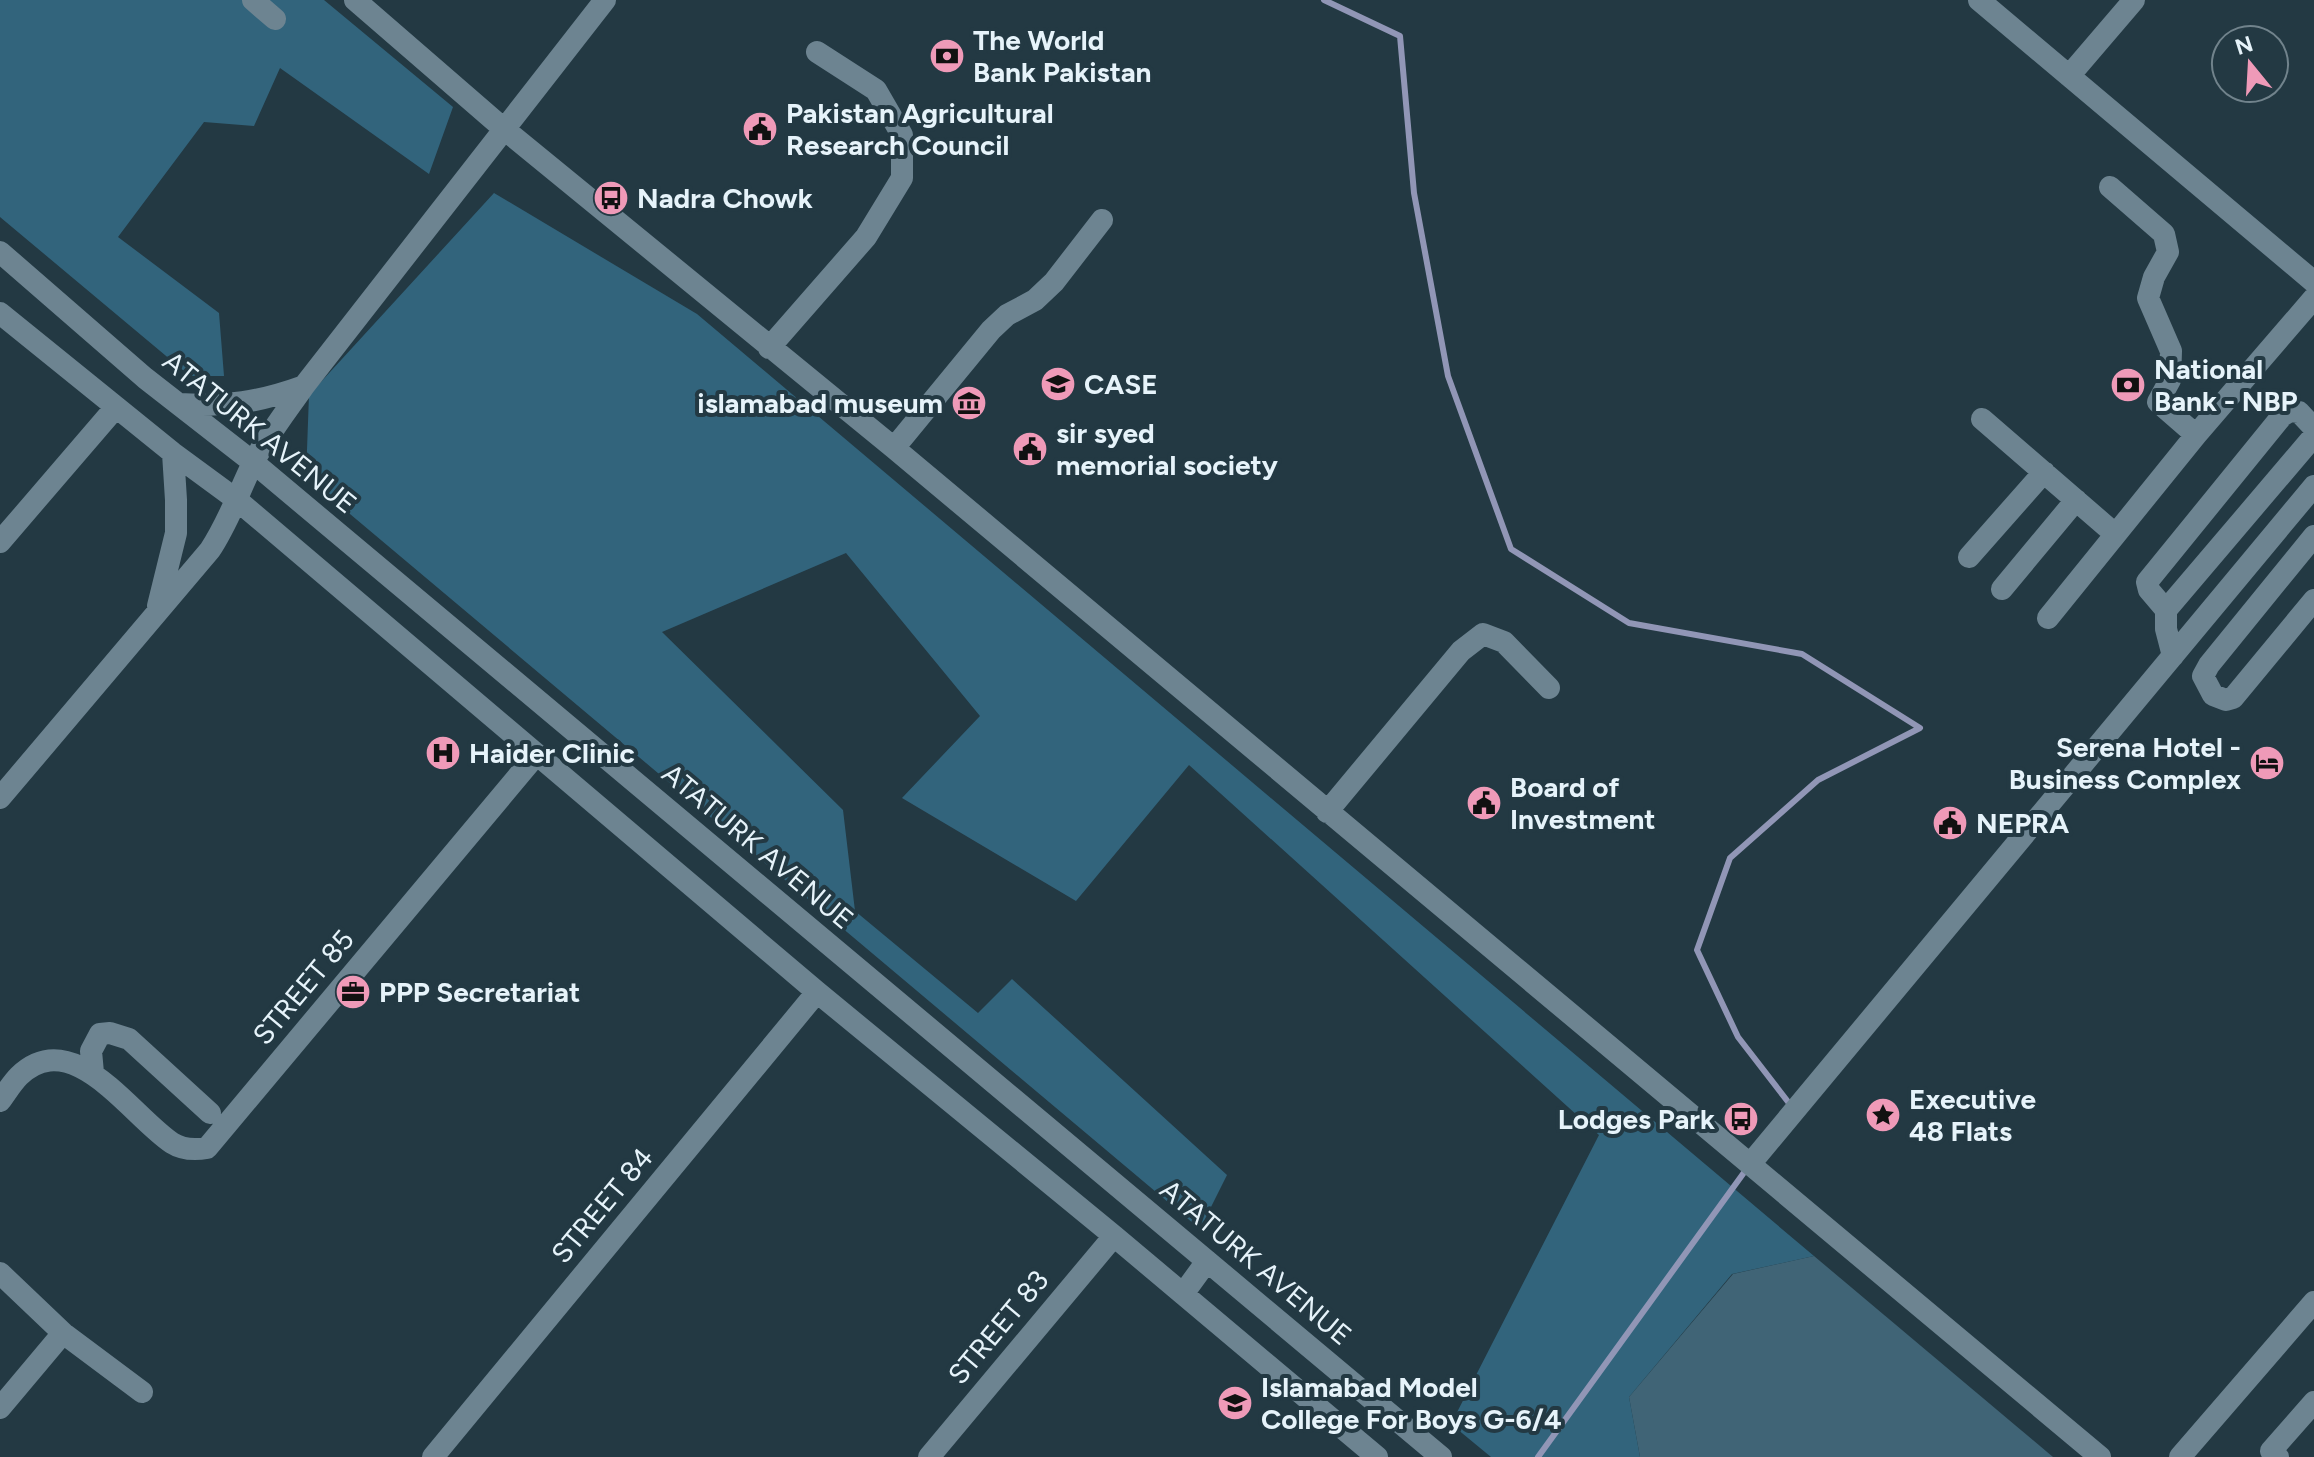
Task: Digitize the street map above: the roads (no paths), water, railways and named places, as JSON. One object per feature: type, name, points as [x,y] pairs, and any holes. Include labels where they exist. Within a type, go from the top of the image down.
[{"type":"street","points":[[253,0],[275,19]]},
{"type":"street","points":[[355,0],[504,129],[894,448],[2100,1457]]},
{"type":"street","points":[[1979,0],[2314,282]]},
{"type":"street","points":[[2069,76],[2134,0]]},
{"type":"street","points":[[0,798],[210,550],[231,516],[254,463],[275,427],[504,129],[594,4]]},
{"type":"street","points":[[769,348],[866,237],[902,178],[902,135],[876,90],[817,52]]},
{"type":"street","points":[[2110,187],[2164,234],[2168,252],[2154,277],[2148,298],[2171,351],[2170,380],[2158,402],[2196,435]]},
{"type":"street","points":[[894,448],[991,330],[1007,315],[1035,300],[1054,282],[1102,220]]},
{"type":"street","name":"ATATURK AVENUE","points":[[0,252],[145,378],[254,463],[1441,1457]]},
{"type":"street","points":[[2048,618],[2196,435],[2314,298]]},
{"type":"street","points":[[0,313],[173,453],[237,500],[817,992],[1377,1457]]},
{"type":"street","points":[[179,404],[243,404],[304,386]]},
{"type":"street","points":[[0,542],[116,407]]},
{"type":"street","points":[[2173,656],[2166,629],[2166,610],[2149,590],[2147,582],[2282,416],[2290,411],[2299,412],[2314,428]]},
{"type":"street","points":[[1982,419],[2115,534]]},
{"type":"street","points":[[2166,610],[2314,436]]},
{"type":"street","points":[[156,615],[176,533],[173,453]]},
{"type":"street","points":[[1969,557],[2044,472]]},
{"type":"street","points":[[1751,1163],[2314,486]]},
{"type":"street","points":[[2002,589],[2076,500]]},
{"type":"street","points":[[2314,536],[2209,665],[2203,676],[2213,695],[2226,700],[2233,698],[2314,600]]},
{"type":"street","points":[[1327,812],[1461,651],[1483,634],[1504,642],[1549,688]]},
{"type":"street","name":"STREET 85","points":[[93,1073],[174,1145],[193,1150],[207,1148],[536,755]]},
{"type":"street","name":"STREET 84","points":[[433,1457],[817,992]]},
{"type":"street","points":[[0,1101],[20,1075],[49,1060],[65,1061],[93,1073],[91,1051],[100,1034],[110,1033],[129,1039],[210,1113]]},
{"type":"street","name":"STREET 83","points":[[929,1457],[1114,1236]]},
{"type":"street","points":[[1183,1294],[1207,1261]]},
{"type":"street","points":[[0,1273],[63,1333],[142,1392]]},
{"type":"street","points":[[2180,1457],[2314,1302]]},
{"type":"street","points":[[0,1408],[63,1333]]},
{"type":"street","points":[[2278,1457],[2271,1451],[2314,1402]]},
{"type":"waterway","points":[[1324,0],[1400,36],[1414,193],[1448,376],[1511,549],[1629,623],[1802,654],[1920,728],[1818,780],[1730,858],[1697,950],[1738,1037],[1792,1107]]},
{"type":"waterway","points":[[1538,1457],[1748,1167]]},
{"type":"place","name":"The World Bank Pakistan","points":[[947,56]]},
{"type":"place","name":"Pakistan Agricultural Research Council","points":[[760,129]]},
{"type":"place","name":"Nadra Chowk","points":[[611,198]]},
{"type":"place","name":"CASE","points":[[1058,384]]},
{"type":"place","name":"National Bank - NBP","points":[[2128,385]]},
{"type":"place","name":"islamabad museum","points":[[969,403]]},
{"type":"place","name":"sir syed memorial society","points":[[1030,449]]},
{"type":"place","name":"Haider Clinic","points":[[443,753]]},
{"type":"place","name":"Serena Hotel - Business Complex","points":[[2267,763]]},
{"type":"place","name":"Board of Investment","points":[[1484,803]]},
{"type":"place","name":"NEPRA","points":[[1950,823]]},
{"type":"place","name":"PPP Secretariat","points":[[353,992]]},
{"type":"place","name":"Executive 48 Flats","points":[[1883,1115]]},
{"type":"place","name":"Lodges Park","points":[[1741,1119]]},
{"type":"place","name":"Islamabad Model College For Boys G-6/4","points":[[1235,1403]]}]
